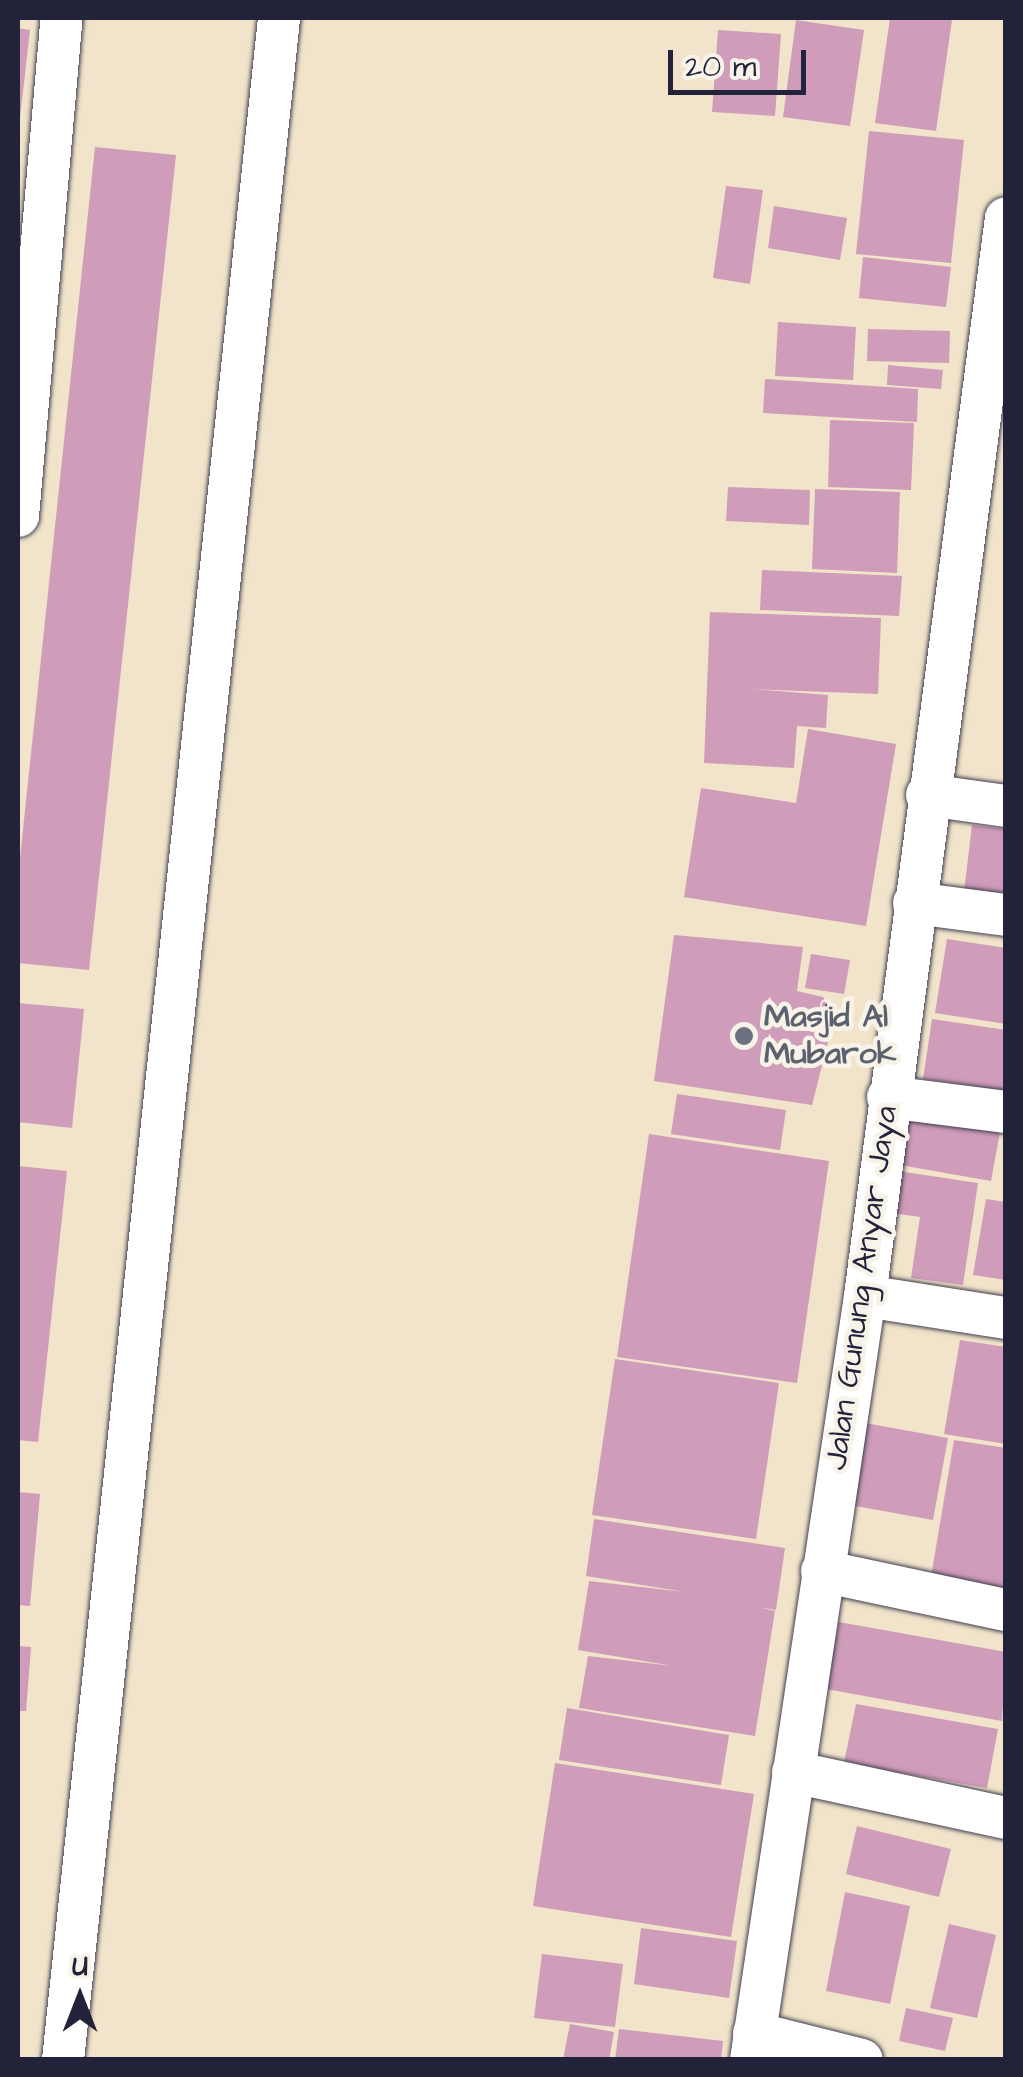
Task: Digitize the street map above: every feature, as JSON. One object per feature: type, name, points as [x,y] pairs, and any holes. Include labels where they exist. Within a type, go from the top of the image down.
[{"type":"street","points":[[18,516],[62,18]]},
{"type":"street","points":[[63,2060],[279,18]]},
{"type":"street","name":"Jalan Gunung Anyar Jaya","points":[[752,2046],[865,1296],[927,795],[1004,241]]},
{"type":"street","points":[[927,795],[1006,806]]},
{"type":"street","points":[[914,903],[1006,916]]},
{"type":"street","points":[[888,1098],[1006,1112]]},
{"type":"street","points":[[865,1296],[1006,1318]]},
{"type":"street","points":[[822,1571],[1006,1610]]},
{"type":"street","points":[[793,1772],[1006,1818]]},
{"type":"street","points":[[752,2046],[862,2060]]},
{"type":"building","points":[[890,18],[952,20],[936,131],[875,123]]},
{"type":"building","points":[[796,20],[864,30],[850,126],[783,117]]},
{"type":"building","points":[[18,28],[30,30],[20,118],[18,118]]},
{"type":"building","points":[[718,30],[781,34],[775,116],[712,112]]},
{"type":"building","points":[[869,131],[964,140],[951,263],[856,254]]},
{"type":"building","points":[[95,147],[176,155],[89,970],[18,963],[18,877]]},
{"type":"building","points":[[726,186],[763,190],[750,284],[713,278]]},
{"type":"building","points":[[774,206],[847,218],[840,260],[768,248]]},
{"type":"building","points":[[863,257],[951,267],[946,307],[859,298]]},
{"type":"building","points":[[778,322],[856,327],[853,380],[775,376]]},
{"type":"building","points":[[868,329],[950,331],[949,363],[867,361]]},
{"type":"building","points":[[888,365],[943,370],[941,389],[887,385]]},
{"type":"building","points":[[765,379],[918,389],[917,422],[763,413]]},
{"type":"building","points":[[830,420],[914,423],[911,490],[828,487]]},
{"type":"building","points":[[728,487],[810,490],[809,525],[726,521]]},
{"type":"building","points":[[815,489],[900,492],[897,573],[812,569]]},
{"type":"building","points":[[762,570],[902,576],[899,616],[760,610]]},
{"type":"building","points":[[710,612],[881,618],[878,694],[752,689],[828,695],[826,728],[797,726],[794,768],[704,763]]},
{"type":"building","points":[[808,729],[896,744],[866,926],[684,897],[701,788],[796,803]]},
{"type":"building","points":[[972,825],[1006,829],[1006,905],[963,900]]},
{"type":"building","name":"Masjid Al Mubarok","points":[[674,935],[803,947],[797,991],[823,997],[835,1014],[812,1105],[654,1081]]},
{"type":"building","points":[[947,939],[1006,948],[1006,1024],[935,1013]]},
{"type":"building","points":[[811,954],[850,960],[844,994],[805,988]]},
{"type":"building","points":[[18,1003],[84,1009],[72,1128],[18,1122]]},
{"type":"building","points":[[932,1019],[1006,1030],[1006,1091],[923,1079]]},
{"type":"building","points":[[677,1094],[786,1110],[780,1150],[671,1134]]},
{"type":"building","points":[[911,1104],[1002,1121],[991,1181],[900,1165]]},
{"type":"building","points":[[649,1134],[829,1161],[797,1383],[617,1357]]},
{"type":"building","points":[[18,1166],[67,1171],[38,1442],[18,1440]]},
{"type":"building","points":[[891,1170],[978,1183],[963,1285],[911,1278],[920,1217],[885,1212]]},
{"type":"building","points":[[986,1199],[1006,1202],[1006,1280],[973,1275]]},
{"type":"building","points":[[960,1340],[1006,1347],[1006,1444],[944,1434]]},
{"type":"building","points":[[615,1359],[779,1383],[756,1539],[592,1515]]},
{"type":"building","points":[[865,1423],[948,1438],[933,1520],[850,1505]]},
{"type":"building","points":[[954,1440],[1006,1448],[1006,1601],[929,1589]]},
{"type":"building","points":[[18,1492],[40,1494],[30,1606],[18,1605]]},
{"type":"building","points":[[594,1519],[785,1548],[776,1610],[759,1607],[775,1611],[755,1736],[579,1708],[588,1656],[673,1666],[578,1650],[589,1581],[685,1592],[586,1576]]},
{"type":"building","points":[[839,1622],[1006,1652],[1002,1721],[826,1689]]},
{"type":"building","points":[[18,1646],[31,1647],[26,1711],[18,1711]]},
{"type":"building","points":[[856,1704],[998,1729],[987,1788],[844,1763]]},
{"type":"building","points":[[567,1708],[729,1735],[721,1785],[559,1760]]},
{"type":"building","points":[[555,1763],[754,1794],[731,1937],[533,1906]]},
{"type":"building","points":[[857,1826],[951,1849],[939,1897],[846,1874]]},
{"type":"building","points":[[845,1892],[910,1906],[890,2004],[826,1991]]},
{"type":"building","points":[[949,1924],[996,1935],[977,2018],[930,2008]]},
{"type":"building","points":[[641,1928],[737,1941],[729,1998],[634,1984]]},
{"type":"building","points":[[542,1954],[623,1964],[615,2027],[534,2018]]},
{"type":"building","points":[[906,2008],[953,2018],[945,2051],[899,2041]]},
{"type":"building","points":[[570,2024],[614,2032],[609,2060],[563,2060]]},
{"type":"building","points":[[619,2029],[723,2041],[721,2060],[615,2060]]},
{"type":"place","name":"Masjid Al Mubarok","points":[[744,1036]]}]
